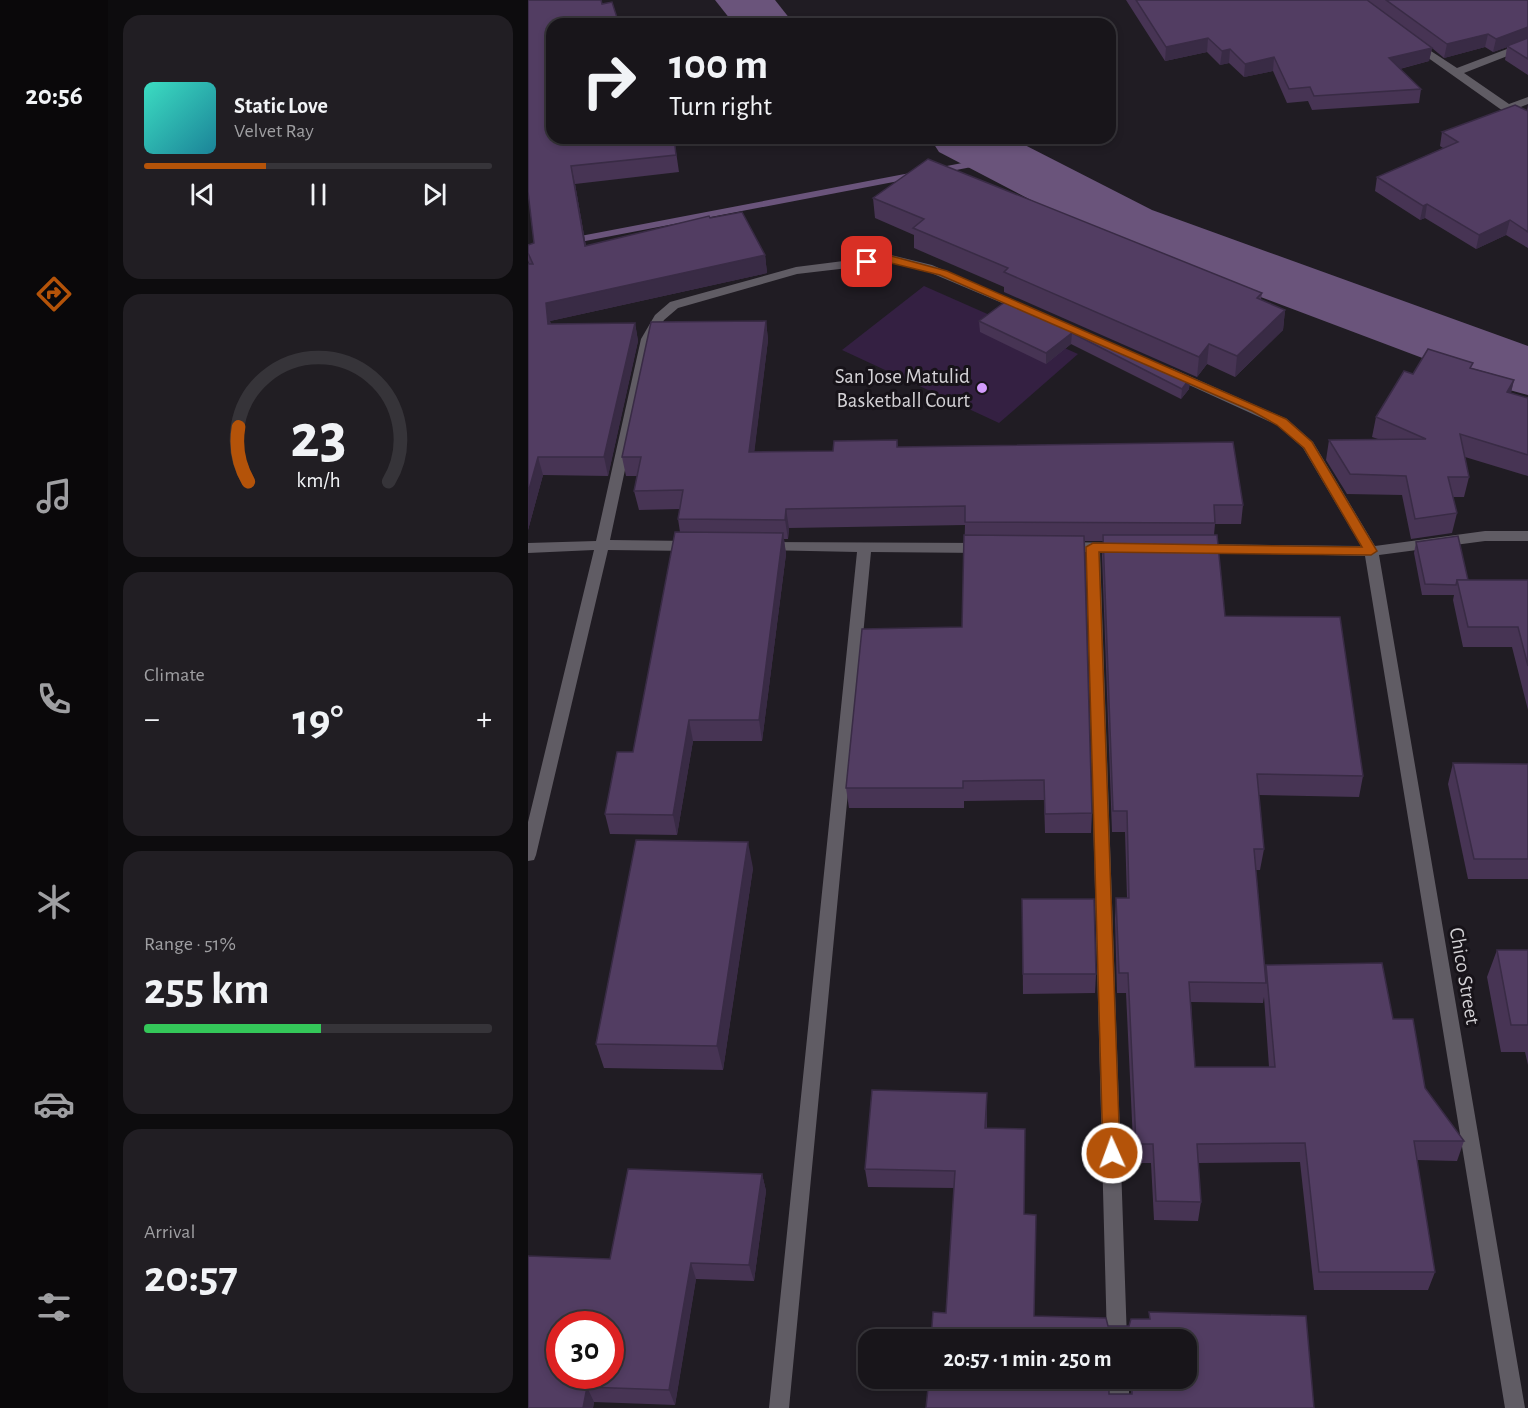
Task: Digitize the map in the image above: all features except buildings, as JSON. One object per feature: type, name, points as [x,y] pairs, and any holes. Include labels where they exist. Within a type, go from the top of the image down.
[{"type":"street","points":[[1401,33],[1455,74],[1528,122]]},
{"type":"street","points":[[1455,74],[1528,44]]},
{"type":"street","points":[[1507,109],[1528,100]]},
{"type":"street","points":[[528,855],[602,545],[646,339],[659,318],[674,305],[796,271],[891,260],[943,273],[1040,315]]},
{"type":"street","points":[[1159,367],[1273,418],[1308,445],[1371,551]]},
{"type":"street","points":[[1185,549],[1371,551],[1485,536],[1528,536]]},
{"type":"street","points":[[528,548],[602,545],[709,546]]},
{"type":"street","points":[[745,547],[1001,548]]},
{"type":"street","points":[[1093,547],[1117,1329]]},
{"type":"street","points":[[779,1408],[864,548]]},
{"type":"street","points":[[1047,548],[1139,548]]},
{"type":"street","name":"Chico Street","points":[[1371,551],[1515,1408]]},
{"type":"street","points":[[1119,1389],[1119,1408]]},
{"type":"shaded area","name":"San Jose Matulid Basketball Court","points":[[924,286],[1078,354],[999,423],[842,350]]},
{"type":"waterway","points":[[744,0],[760,18]]},
{"type":"waterway","points":[[974,144],[1128,224],[1528,372]]},
{"type":"waterway","points":[[528,249],[999,159]]},
{"type":"place","name":"San Jose Matulid Basketball Court","points":[[982,388]]},
{"type":"route","points":[[867,262],[891,260],[928,267],[1282,422],[1308,445],[1371,551],[1093,547],[1112,1153]]}]
